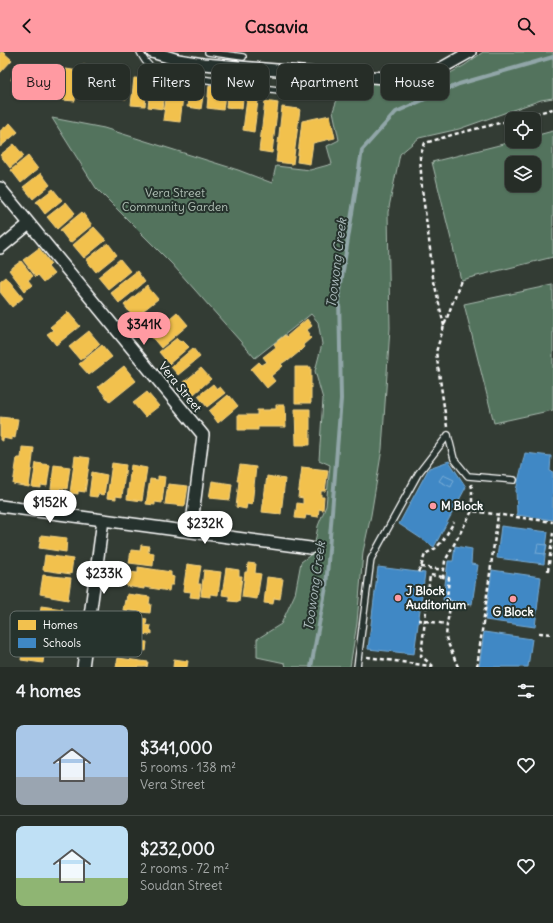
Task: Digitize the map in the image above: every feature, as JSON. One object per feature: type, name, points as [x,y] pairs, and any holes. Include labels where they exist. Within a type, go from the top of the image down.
[{"type":"street","points":[[160,53],[178,60],[203,64],[339,75],[409,78],[426,75],[438,70],[470,52]]},
{"type":"street","name":"Vera Street","points":[[0,188],[203,435],[191,531]]},
{"type":"street","points":[[0,248],[29,224]]},
{"type":"street","points":[[0,506],[310,548]]},
{"type":"street","points":[[91,611],[103,520]]},
{"type":"street","points":[[83,667],[84,657]]},
{"type":"lane","points":[[140,52],[145,62],[149,66],[154,70],[163,73],[277,90]]},
{"type":"lane","points":[[208,52],[243,57]]},
{"type":"lane","points":[[448,435],[454,459],[468,476],[514,480]]},
{"type":"lane","points":[[357,667],[371,559],[418,474],[448,435]]},
{"type":"path","points":[[541,112],[553,109]]},
{"type":"path","points":[[444,326],[433,276],[422,189],[420,156],[426,143],[505,122]]},
{"type":"path","points":[[448,435],[436,352],[460,280]]},
{"type":"path","points":[[443,577],[445,561],[472,511],[472,488]]},
{"type":"path","points":[[472,511],[553,522]]},
{"type":"path","points":[[477,667],[498,515]]},
{"type":"path","points":[[418,572],[426,554],[436,548],[444,539],[454,522]]},
{"type":"path","points":[[548,571],[553,533]]},
{"type":"path","points":[[421,567],[444,570]]},
{"type":"path","points":[[434,667],[421,656],[430,575],[449,578],[447,598],[452,602],[472,604]]},
{"type":"path","points":[[452,602],[447,624],[446,638],[458,667]]},
{"type":"path","points":[[418,620],[447,624]]},
{"type":"path","points":[[539,633],[553,634]]},
{"type":"path","points":[[365,656],[434,667]]},
{"type":"green space","name":"Vera Street Community Garden","points":[[483,52],[553,52],[553,98],[541,100],[459,129],[419,138],[400,154],[388,212],[390,328],[382,449],[363,552],[357,623],[350,667],[286,667],[285,663],[257,657],[257,639],[281,624],[295,594],[301,562],[313,553],[318,526],[326,506],[330,465],[319,460],[323,399],[315,371],[322,344],[318,322],[311,314],[255,358],[172,264],[96,188],[52,118],[104,128],[238,170],[272,183],[276,166],[310,170],[332,164],[327,146],[339,140],[333,111],[337,100],[373,100],[373,82],[381,82],[381,100],[449,100],[449,74],[465,65]]},
{"type":"green space","points":[[553,131],[553,257],[461,280],[432,162],[505,144],[505,148],[541,148],[541,134]]},
{"type":"green space","points":[[553,285],[553,410],[494,423],[464,304]]},
{"type":"building: Homes","points":[[0,52],[3,52],[12,60],[0,73]]},
{"type":"building: Homes","points":[[66,69],[73,70],[73,100],[75,101],[62,100],[65,100]]},
{"type":"building: Homes","points":[[134,78],[138,78],[138,100],[146,100],[145,106],[131,105]]},
{"type":"building: Homes","points":[[209,85],[212,85],[212,100],[224,100],[223,110],[207,108]]},
{"type":"building: Homes","points":[[149,100],[164,100],[163,109],[148,107]]},
{"type":"building: Homes","points":[[166,100],[183,100],[180,122],[163,120]]},
{"type":"building: Homes","points":[[188,100],[202,100],[201,109],[187,107]]},
{"type":"building: Homes","points":[[227,100],[243,100],[242,109],[226,107]]},
{"type":"building: Homes","points":[[247,100],[258,100],[254,132],[243,130]]},
{"type":"building: Homes","points":[[265,101],[278,103],[272,153],[259,151]]},
{"type":"building: Homes","points":[[282,107],[300,109],[293,164],[276,162]]},
{"type":"building: Homes","points":[[330,115],[335,138],[313,143],[310,164],[297,162],[302,121]]},
{"type":"building: Homes","points":[[10,123],[18,132],[0,147],[0,131]]},
{"type":"building: Homes","points":[[14,144],[24,156],[10,168],[0,155]]},
{"type":"building: Homes","points":[[28,156],[38,169],[21,183],[11,170]]},
{"type":"building: Homes","points":[[41,173],[50,185],[33,199],[23,187]]},
{"type":"building: Homes","points":[[53,189],[62,200],[45,214],[36,202]]},
{"type":"building: Homes","points":[[66,202],[75,213],[57,229],[47,217]]},
{"type":"building: Homes","points":[[82,212],[92,225],[70,243],[60,230]]},
{"type":"building: Homes","points":[[94,227],[106,240],[84,258],[73,245]]},
{"type":"building: Homes","points":[[108,243],[117,255],[96,272],[86,260]]},
{"type":"building: Homes","points":[[39,248],[51,264],[48,267],[54,274],[44,282],[38,275],[36,277],[23,260]]},
{"type":"building: Homes","points":[[120,259],[130,271],[108,289],[98,277]]},
{"type":"building: Homes","points":[[21,261],[33,276],[28,280],[32,285],[25,291],[9,270]]},
{"type":"building: Homes","points":[[137,271],[145,282],[119,303],[110,292]]},
{"type":"building: Homes","points":[[6,277],[23,298],[12,307],[0,292],[0,282]]},
{"type":"building: Homes","points":[[147,286],[158,299],[134,318],[124,305]]},
{"type":"building: Homes","points":[[68,312],[80,326],[56,345],[47,334],[53,330],[50,327]]},
{"type":"building: Homes","points":[[177,312],[188,325],[161,348],[150,335]]},
{"type":"building: Homes","points":[[307,319],[312,326],[307,330],[310,334],[308,335],[311,338],[303,345],[304,347],[299,352],[288,361],[287,360],[281,364],[283,366],[271,376],[275,381],[267,388],[251,369],[259,362],[262,365],[267,362],[263,357],[276,347],[274,344],[285,335],[286,337]]},
{"type":"building: Homes","points":[[89,331],[100,344],[80,360],[69,347]]},
{"type":"building: Homes","points":[[177,338],[180,342],[182,340],[189,347],[169,364],[159,352]]},
{"type":"building: Homes","points":[[102,345],[112,357],[89,375],[79,364]]},
{"type":"building: Homes","points":[[193,348],[200,357],[178,375],[171,367]]},
{"type":"building: Homes","points":[[124,366],[136,381],[110,402],[98,387]]},
{"type":"building: Homes","points":[[295,367],[311,367],[311,403],[295,403]]},
{"type":"building: Homes","points":[[201,368],[211,379],[194,394],[184,382]]},
{"type":"building: Homes","points":[[213,384],[217,389],[220,387],[225,393],[207,407],[198,396]]},
{"type":"building: Homes","points":[[147,392],[159,406],[145,417],[133,403]]},
{"type":"building: Homes","points":[[228,395],[238,406],[218,423],[209,411]]},
{"type":"building: Homes","points":[[276,405],[285,405],[286,427],[258,427],[258,430],[238,430],[238,415],[257,415],[257,410],[276,409]]},
{"type":"building: Homes","points":[[295,409],[310,409],[310,445],[296,445]]},
{"type":"building: Homes","points":[[0,417],[18,419],[15,438],[12,437],[12,440],[3,438],[3,441],[0,440]]},
{"type":"building: Homes","points":[[22,447],[34,448],[29,487],[13,484],[17,458],[21,458]]},
{"type":"building: Homes","points":[[75,456],[90,458],[85,492],[78,491],[78,494],[70,493]]},
{"type":"building: Homes","points":[[36,463],[50,465],[47,486],[41,485],[41,488],[32,487]]},
{"type":"building: Homes","points":[[112,463],[126,465],[122,497],[116,496],[116,499],[107,498]]},
{"type":"building: Homes","points":[[54,465],[70,467],[67,489],[60,488],[60,491],[51,489]]},
{"type":"building: Homes","points":[[131,465],[147,468],[142,501],[127,499]]},
{"type":"building: Homes","points":[[240,465],[256,467],[252,505],[247,504],[246,509],[236,507],[239,481],[237,481]]},
{"type":"building: Homes","points":[[302,467],[328,470],[325,491],[321,491],[321,497],[324,497],[323,510],[319,509],[318,517],[306,515],[305,519],[295,518],[297,503],[303,504],[303,498],[298,497]]},
{"type":"building: Homes","points":[[92,472],[107,475],[104,495],[98,494],[97,497],[89,496]]},
{"type":"building: Homes","points":[[158,476],[165,477],[162,503],[155,502],[155,505],[146,504],[150,479],[158,480]]},
{"type":"building: Homes","points":[[267,476],[285,479],[281,514],[262,512]]},
{"type":"building: Homes","points":[[212,481],[232,484],[230,500],[209,498]]},
{"type":"building: Homes","points":[[168,484],[188,486],[185,506],[165,504]]},
{"type":"building: Homes","points":[[41,535],[67,538],[66,552],[39,548]]},
{"type":"building: Homes","points":[[141,545],[149,546],[148,552],[154,553],[153,566],[129,563],[131,550],[140,551]]},
{"type":"building: Homes","points":[[45,555],[73,559],[71,574],[43,570]]},
{"type":"building: Homes","points":[[248,563],[256,564],[255,573],[261,574],[257,599],[242,597],[245,572],[247,572]]},
{"type":"building: Homes","points":[[187,564],[201,566],[198,584],[201,584],[199,598],[190,597],[191,592],[183,591]]},
{"type":"building: Homes","points":[[138,567],[171,572],[171,576],[174,577],[173,585],[170,585],[169,591],[126,586],[128,572],[138,573]]},
{"type":"building: Homes","points":[[226,568],[239,570],[239,576],[242,576],[239,602],[229,601],[229,596],[222,595]]},
{"type":"building: Homes","points":[[204,570],[221,572],[218,595],[210,594],[210,597],[201,596]]},
{"type":"building: Homes","points":[[43,575],[71,578],[68,600],[40,594]]},
{"type":"building: Homes","points":[[267,577],[283,579],[280,599],[274,598],[273,604],[264,603]]},
{"type":"building: Homes","points":[[127,594],[150,597],[150,613],[123,610],[125,600],[126,601]]},
{"type":"building: Homes","points":[[41,606],[63,609],[63,611],[40,611]]},
{"type":"building: Homes","points":[[142,618],[147,619],[146,625],[151,626],[150,630],[152,631],[152,634],[150,633],[149,635],[142,634]]},
{"type":"building: Homes","points":[[142,641],[147,642],[146,651],[142,650]]},
{"type":"building: Homes","points":[[21,657],[44,657],[43,663],[21,660]]},
{"type":"building: Homes","points":[[118,658],[148,662],[147,667],[116,667]]},
{"type":"building: Homes","points":[[174,659],[188,661],[187,667],[173,667]]},
{"type":"building: Schools","points":[[525,453],[551,456],[550,471],[553,472],[553,520],[517,515],[516,490]]},
{"type":"building: Schools","name":"M Block","points":[[449,461],[466,487],[434,547],[399,524],[429,468]]},
{"type":"building: Schools","points":[[443,475],[454,480],[451,487],[439,481]]},
{"type":"building: Schools","points":[[501,526],[548,532],[544,564],[497,558]]},
{"type":"building: Schools","points":[[538,544],[547,545],[545,554],[536,553]]},
{"type":"building: Schools","points":[[455,546],[472,549],[471,564],[478,565],[472,604],[443,600],[448,561],[453,561]]},
{"type":"building: Schools","name":"J Block Auditorium","points":[[378,567],[425,573],[414,654],[368,649]]},
{"type":"building: Schools","name":"G Block","points":[[492,570],[541,577],[535,627],[485,620]]},
{"type":"building: Schools","points":[[484,632],[532,639],[528,667],[479,667]]},
{"type":"waterway","name":"Toowong Creek","points":[[311,667],[326,587],[341,399],[339,296],[362,150],[396,112],[459,84],[553,57]]},
{"type":"place","name":"M Block","points":[[433,506]]},
{"type":"place","name":"J Block Auditorium","points":[[398,598]]},
{"type":"place","name":"G Block","points":[[513,599]]}]
